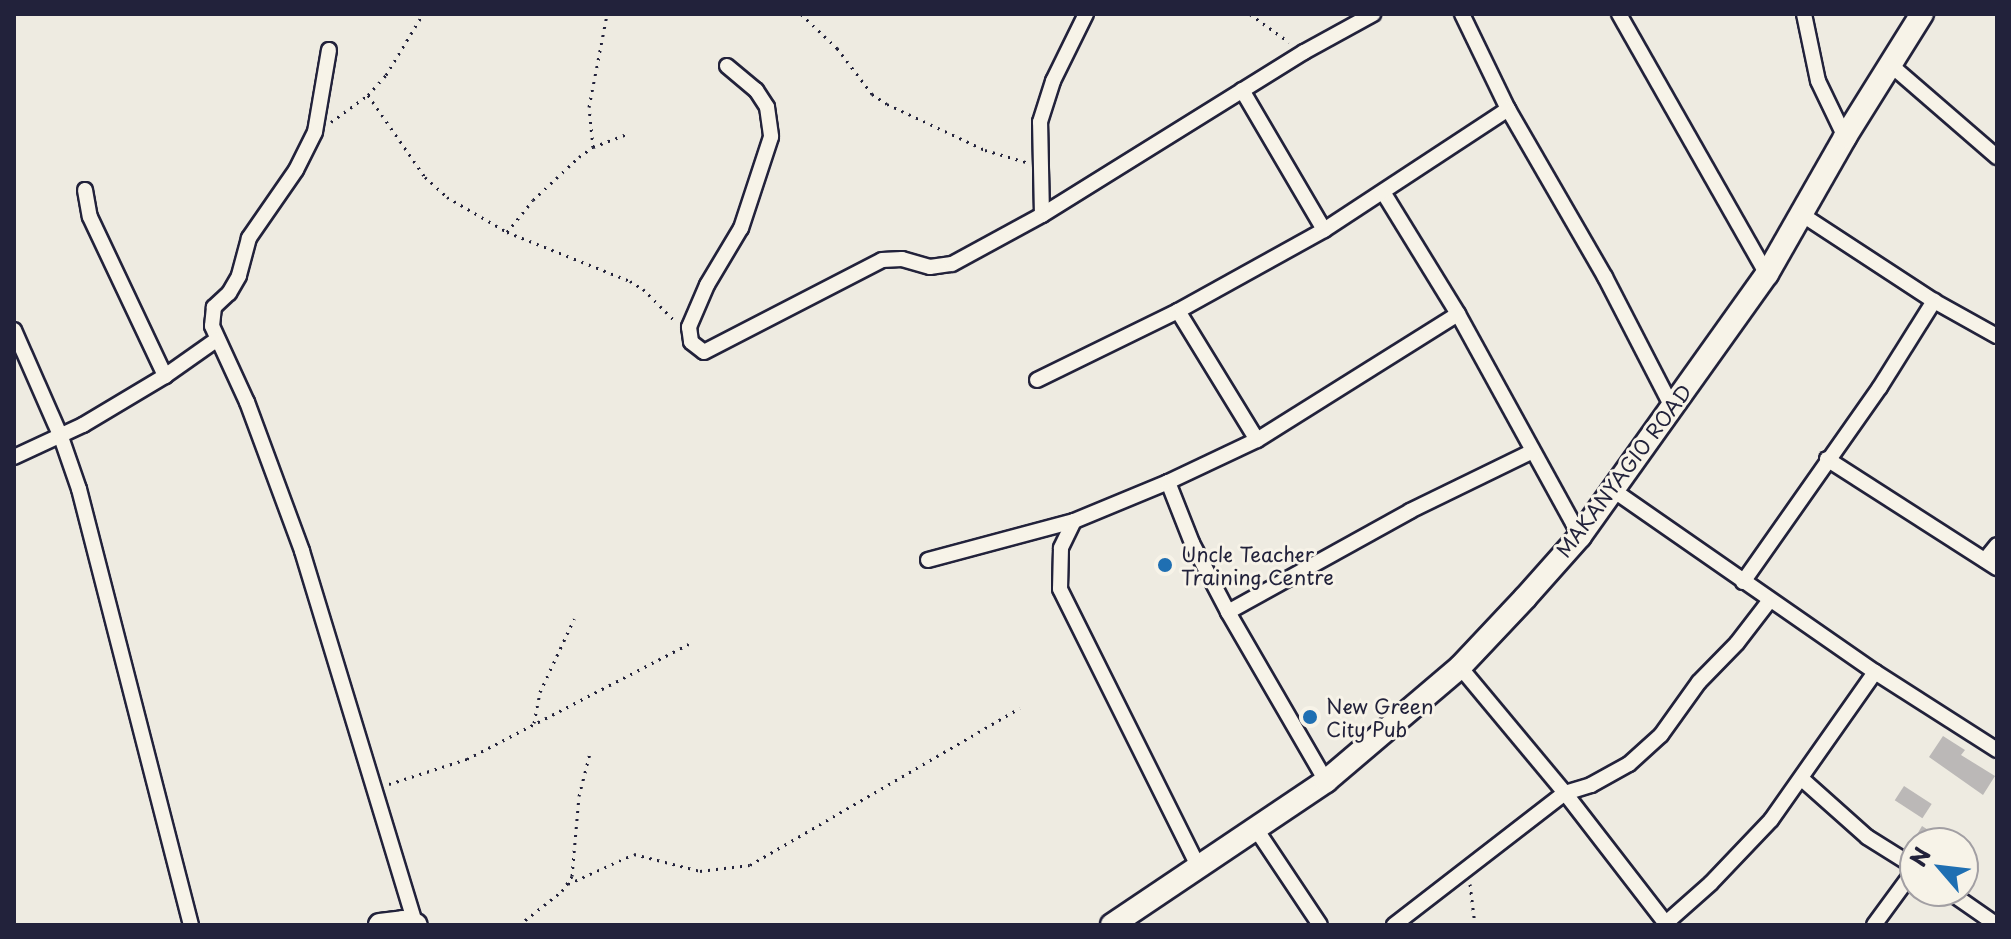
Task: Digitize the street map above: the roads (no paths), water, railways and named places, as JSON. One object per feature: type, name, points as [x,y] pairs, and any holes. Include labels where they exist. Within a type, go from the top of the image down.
[{"type":"street","points":[[1042,215],[1040,122],[1053,81],[1086,14]]},
{"type":"street","points":[[727,66],[756,90],[767,107],[771,137],[741,228],[707,285],[687,334],[698,349],[712,350],[882,260],[902,259],[930,267],[952,264],[1042,215],[1304,52],[1373,14]]},
{"type":"street","points":[[1462,14],[1508,109],[1605,277],[1673,409]]},
{"type":"street","points":[[1619,14],[1767,274]]},
{"type":"street","points":[[1804,14],[1818,81],[1845,137]]},
{"type":"street","name":"MAKANYAGIO ROAD","points":[[1112,925],[1326,781],[1460,667],[1580,536],[1767,274],[1845,137],[1922,14]]},
{"type":"street","points":[[329,50],[315,132],[296,170],[245,246],[234,286],[214,307],[212,326],[247,402],[302,551],[416,924],[380,925]]},
{"type":"street","points":[[1892,66],[1997,157]]},
{"type":"street","points":[[1242,90],[1324,230]]},
{"type":"street","points":[[1037,380],[1178,311],[1324,230],[1508,109]]},
{"type":"street","points":[[85,190],[90,217],[165,376]]},
{"type":"street","points":[[1383,192],[1458,314],[1531,452],[1580,536]]},
{"type":"street","points":[[1801,214],[1934,301],[1997,336]]},
{"type":"street","points":[[1743,582],[1880,387],[1934,301]]},
{"type":"street","points":[[1178,311],[1257,440]]},
{"type":"street","points":[[928,560],[1074,521],[1168,482],[1257,440],[1458,314]]},
{"type":"street","points":[[14,330],[61,437],[96,548],[191,925]]},
{"type":"street","points":[[14,457],[61,437],[165,376],[216,340]]},
{"type":"street","points":[[1228,612],[1410,511],[1531,452]]},
{"type":"street","points":[[1827,459],[1991,564],[1997,545]]},
{"type":"street","points":[[1168,482],[1192,543],[1228,612],[1326,781]]},
{"type":"street","points":[[1613,490],[1875,672],[1997,750]]},
{"type":"street","points":[[1074,521],[1061,548],[1058,568],[1060,589],[1198,866]]},
{"type":"street","points":[[1394,925],[1565,793],[1591,785],[1629,764],[1661,735],[1699,682],[1737,643],[1770,600]]},
{"type":"street","points":[[1460,667],[1565,793],[1667,924],[1743,851],[1802,779],[1875,672]]},
{"type":"street","points":[[1802,779],[1867,837],[1899,858]]},
{"type":"street","points":[[1256,829],[1320,925]]},
{"type":"street","points":[[1874,925],[1899,890]]},
{"type":"street","points":[[1971,907],[1997,925]]},
{"type":"place","name":"Uncle Teacher Training Centre","points":[[1165,565]]},
{"type":"place","name":"New Green City Pub","points":[[1310,717]]}]
